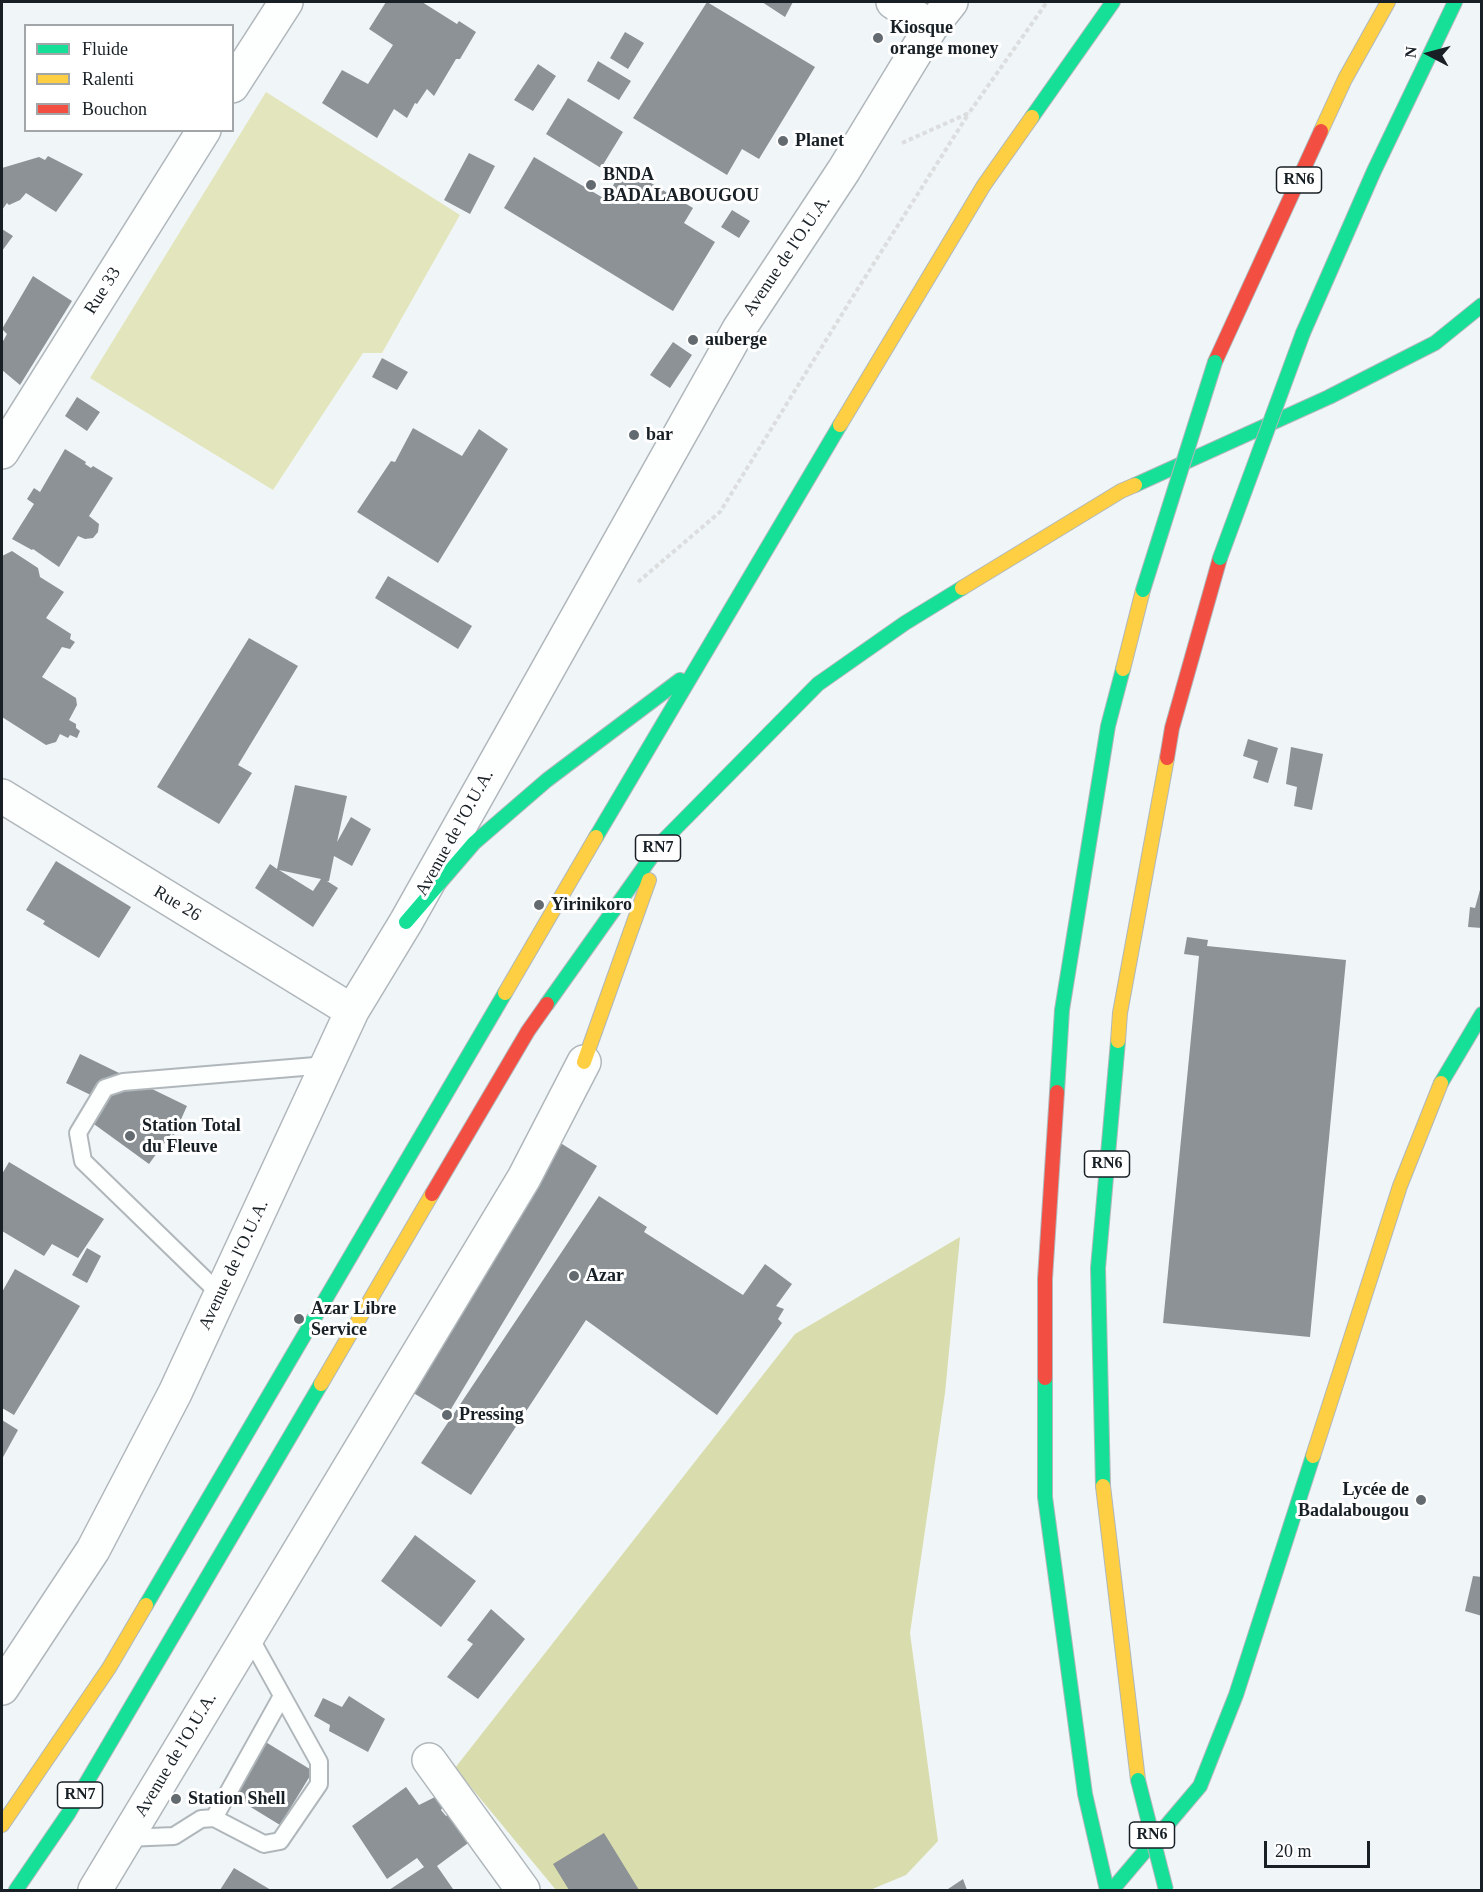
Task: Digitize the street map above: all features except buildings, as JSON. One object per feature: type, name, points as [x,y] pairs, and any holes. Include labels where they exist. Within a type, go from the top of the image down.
[{"type":"main road","name":"RN7","points":[[2,1825],[109,1668],[694,670],[984,185],[1113,2]]},
{"type":"main road","name":"RN6","points":[[1107,1890],[1085,1794],[1045,1497],[1045,1279],[1062,1010],[1108,726],[1143,590],[1215,362],[1345,79],[1388,2]]},
{"type":"main road","name":"RN6","points":[[1166,1890],[1138,1780],[1103,1500],[1098,1268],[1120,1013],[1172,728],[1220,558],[1303,333],[1374,171],[1455,2]]},
{"type":"main road","name":"RN7","points":[[16,1890],[68,1814],[528,1031],[662,842],[818,684],[905,623],[1120,491],[1329,397],[1414,354],[1435,343],[1482,305]]},
{"type":"main road","points":[[406,922],[474,843],[547,780],[694,670]]},
{"type":"main road","points":[[584,1062],[662,842]]},
{"type":"main road","points":[[1112,1890],[1200,1786],[1236,1695],[1400,1186],[1443,1078],[1482,1014]]},
{"type":"street","points":[[234,83],[285,2]]},
{"type":"street","points":[[893,2],[931,27]]},
{"type":"street","name":"Avenue de l'O.U.A.","points":[[2,1688],[93,1550],[175,1393],[352,1011],[406,922],[739,329],[844,170],[931,27],[951,2]]},
{"type":"street","name":"Rue 33","points":[[4,443],[203,132]]},
{"type":"street","name":"Rue 26","points":[[2,796],[352,1011]]},
{"type":"street","name":"Avenue de l'O.U.A.","points":[[95,1890],[524,1178],[584,1062]]},
{"type":"street","points":[[429,1760],[523,1890]]},
{"type":"lane","points":[[220,1294],[82,1161],[78,1133],[105,1088],[123,1082],[327,1065]]},
{"type":"lane","points":[[126,1838],[174,1836],[201,1819],[214,1818],[264,1844],[280,1841],[319,1784],[319,1762],[248,1634]]},
{"type":"lane","points":[[214,1818],[282,1696]]},
{"type":"path","points":[[634,586],[720,512],[852,297],[969,113],[1047,2]]},
{"type":"path","points":[[896,146],[969,113]]},
{"type":"green space","points":[[266,92],[460,215],[382,353],[363,353],[273,490],[90,378]]},
{"type":"green space","points":[[960,1237],[945,1393],[910,1633],[938,1841],[906,1875],[870,1890],[556,1890],[455,1768],[795,1334]]},
{"type":"traffic: fast","points":[[1032,117],[1113,2]]},
{"type":"traffic: fast","points":[[1303,333],[1374,171],[1455,2]]},
{"type":"traffic: fast","points":[[1135,485],[1329,397],[1435,343],[1482,305]]},
{"type":"traffic: fast","points":[[1220,558],[1303,333]]},
{"type":"traffic: fast","points":[[1143,590],[1215,362]]},
{"type":"traffic: fast","points":[[596,837],[840,425]]},
{"type":"traffic: fast","points":[[547,1004],[662,842],[818,684],[905,623],[962,588]]},
{"type":"traffic: fast","points":[[1057,1092],[1062,1010],[1108,726],[1123,669]]},
{"type":"traffic: fast","points":[[406,922],[474,843],[547,780],[680,680]]},
{"type":"traffic: fast","points":[[146,1605],[505,993]]},
{"type":"traffic: fast","points":[[1441,1083],[1482,1014]]},
{"type":"traffic: fast","points":[[1103,1486],[1098,1268],[1118,1041]]},
{"type":"traffic: fast","points":[[1045,1378],[1045,1497],[1085,1794],[1107,1890]]},
{"type":"traffic: fast","points":[[16,1890],[68,1814],[321,1384]]},
{"type":"traffic: fast","points":[[1112,1890],[1200,1786],[1236,1695],[1313,1456]]},
{"type":"traffic: fast","points":[[1138,1780],[1166,1890]]},
{"type":"traffic: slow","points":[[1321,131],[1345,79],[1388,2]]},
{"type":"traffic: slow","points":[[840,425],[984,185],[1032,117]]},
{"type":"traffic: slow","points":[[962,588],[1121,491],[1135,485]]},
{"type":"traffic: slow","points":[[1123,669],[1143,590]]},
{"type":"traffic: slow","points":[[1118,1041],[1120,1013],[1167,758]]},
{"type":"traffic: slow","points":[[505,993],[596,837]]},
{"type":"traffic: slow","points":[[584,1062],[649,880]]},
{"type":"traffic: slow","points":[[1313,1456],[1400,1186],[1441,1083]]},
{"type":"traffic: slow","points":[[321,1384],[432,1194]]},
{"type":"traffic: slow","points":[[1103,1486],[1138,1780]]},
{"type":"traffic: slow","points":[[2,1825],[109,1668],[146,1605]]},
{"type":"traffic: jam","points":[[1215,362],[1321,131]]},
{"type":"traffic: jam","points":[[1167,758],[1172,728],[1220,558]]},
{"type":"traffic: jam","points":[[432,1194],[528,1031],[547,1004]]},
{"type":"traffic: jam","points":[[1045,1378],[1045,1279],[1057,1092]]},
{"type":"place","name":"Kiosque orange money","points":[[878,38]]},
{"type":"place","name":"Planet","points":[[783,141]]},
{"type":"place","name":"BNDA BADALABOUGOU","points":[[591,185]]},
{"type":"place","name":"auberge","points":[[693,340]]},
{"type":"place","name":"bar","points":[[634,435]]},
{"type":"place","name":"Yirinikoro","points":[[539,905]]},
{"type":"place","name":"Station Total du Fleuve","points":[[130,1136]]},
{"type":"place","name":"Azar","points":[[574,1276]]},
{"type":"place","name":"Azar Libre Service","points":[[299,1319]]},
{"type":"place","name":"Pressing","points":[[447,1415]]},
{"type":"place","name":"Lycée de Badalabougou","points":[[1421,1500]]},
{"type":"place","name":"Station Shell","points":[[176,1799]]}]
